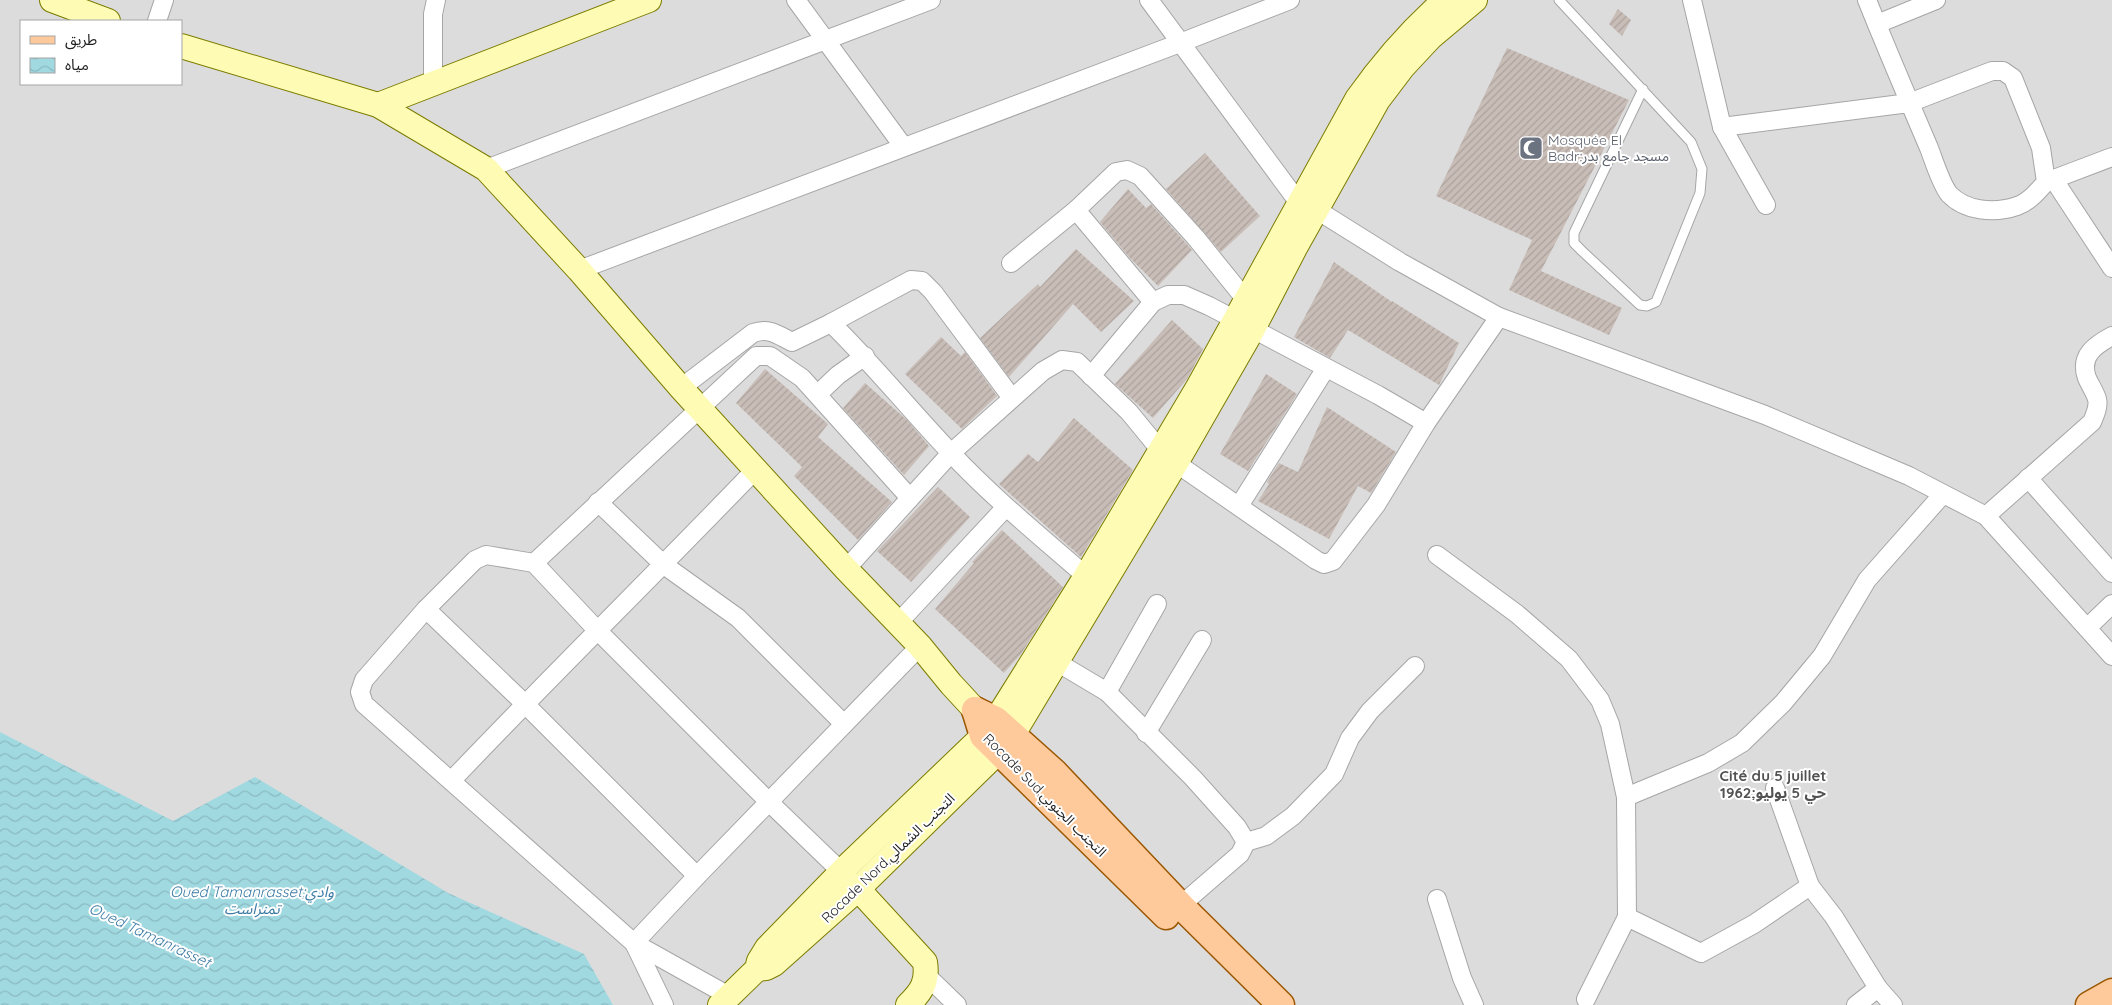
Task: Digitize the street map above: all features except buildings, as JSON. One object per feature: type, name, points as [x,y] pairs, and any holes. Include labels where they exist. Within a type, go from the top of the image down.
[{"type":"main road","name":"Rocade Sud,التجنب الجنوبي","points":[[993,731],[1031,781],[1174,912],[1281,1005]]},
{"type":"main road","name":"Rocade Sud,التجنب الجنوبي","points":[[1174,912],[1258,1005]]},
{"type":"main road","points":[[2089,1005],[2112,992]]},
{"type":"street","points":[[52,0],[105,20]]},
{"type":"street","points":[[157,20],[164,0]]},
{"type":"street","points":[[433,83],[433,14],[436,0]]},
{"type":"street","points":[[378,105],[649,0]]},
{"type":"street","points":[[796,0],[903,146]]},
{"type":"street","points":[[486,169],[931,0]]},
{"type":"street","points":[[1150,0],[1180,43],[1308,206],[1400,262],[1499,317],[1765,415],[1909,476],[1986,516],[2112,656]]},
{"type":"street","points":[[579,270],[1290,0]]},
{"type":"street","points":[[993,731],[1055,660],[1308,206],[1357,99],[1412,30],[1445,0]]},
{"type":"street","points":[[1308,206],[1378,100],[1403,67],[1431,37],[1475,0]]},
{"type":"street","points":[[1692,0],[1722,127],[1766,205]]},
{"type":"street","points":[[1867,0],[1948,192],[1962,205],[1972,209],[1995,209],[2016,206],[2035,195],[2050,181],[2112,157]]},
{"type":"street","points":[[1877,24],[1936,0]]},
{"type":"street","points":[[182,46],[378,105],[486,169],[579,270],[681,388],[846,569],[920,646],[993,731]]},
{"type":"street","points":[[1722,127],[1909,102],[1992,71],[2003,71],[2013,78],[2023,98],[2042,148],[2050,181],[2112,268]]},
{"type":"street","points":[[1011,263],[1076,210],[1116,172],[1127,170],[1140,176],[1196,238],[1245,317]]},
{"type":"street","points":[[1076,210],[1153,302]]},
{"type":"street","points":[[681,388],[753,333],[771,330],[792,342],[832,323],[911,280],[922,281],[933,292],[1012,398]]},
{"type":"street","points":[[1091,376],[1153,302],[1168,295],[1184,295],[1209,306],[1245,317],[1326,368],[1378,394],[1426,423]]},
{"type":"street","points":[[846,569],[951,453],[1042,370],[1062,360],[1077,362],[1128,412],[1168,457],[1316,560],[1324,564],[1333,561],[1376,504],[1426,423],[1499,317]]},
{"type":"street","points":[[832,323],[865,356],[951,453],[1006,507],[1086,576]]},
{"type":"street","points":[[1986,516],[2092,422],[2097,400],[2086,374],[2084,364],[2096,345],[2112,336]]},
{"type":"street","points":[[534,563],[756,356],[770,356],[802,378],[910,498]]},
{"type":"street","points":[[818,394],[838,374],[865,356]]},
{"type":"street","points":[[1239,506],[1326,368]]},
{"type":"street","points":[[993,731],[1086,576],[1168,457]]},
{"type":"street","points":[[452,780],[596,630],[664,565],[756,469]]},
{"type":"street","points":[[2028,478],[2112,573]]},
{"type":"street","points":[[1626,798],[1708,763],[1742,743],[1783,703],[1822,656],[1868,580],[1943,494]]},
{"type":"street","points":[[598,502],[664,565],[738,618],[844,724]]},
{"type":"street","points":[[898,623],[1006,507]]},
{"type":"street","points":[[724,1000],[634,943],[364,704],[360,692],[364,680],[426,609],[469,566],[486,555],[534,563],[596,630],[769,802],[842,871],[925,962],[927,976],[922,989],[908,1005]]},
{"type":"street","points":[[1437,555],[1517,614],[1569,659],[1600,700],[1610,724],[1626,798],[1627,917],[1586,999]]},
{"type":"street","points":[[1107,692],[1157,604]]},
{"type":"street","points":[[2086,628],[2112,604]]},
{"type":"street","points":[[426,609],[697,876]]},
{"type":"street","points":[[1146,732],[1202,640]]},
{"type":"street","points":[[634,943],[920,646]]},
{"type":"street","points":[[1055,660],[1107,692],[1193,778],[1237,827],[1246,842]]},
{"type":"street","points":[[1174,912],[1240,854],[1246,842],[1266,836],[1293,816],[1334,774],[1350,738],[1370,711],[1415,666]]},
{"type":"street","name":"Rocade Nord,التجنب الشمالي","points":[[757,969],[758,961],[767,948],[842,871],[993,731]]},
{"type":"street","name":"Rocade Nord,التجنب الشمالي","points":[[724,1000],[757,969],[766,968],[774,964],[858,889],[993,731]]},
{"type":"street","points":[[1775,788],[1810,886],[1834,917],[1878,988],[1893,1005]]},
{"type":"street","points":[[1627,917],[1701,953],[1754,924],[1810,886]]},
{"type":"street","points":[[1437,899],[1462,978],[1474,1005]]},
{"type":"street","points":[[634,943],[664,1005]]},
{"type":"street","points":[[927,976],[957,1005]]},
{"type":"street","points":[[1856,1005],[1878,988]]},
{"type":"lane","points":[[1559,0],[1643,89],[1691,142],[1702,169],[1700,193],[1656,302],[1647,306],[1640,304],[1574,243],[1574,233],[1643,89]]},
{"type":"shaded area","points":[[0,0],[2112,0],[2112,1005],[0,1005]]},
{"type":"water","name":"Oued Tamanrasset;وادي تمنراست","points":[[0,732],[173,821],[255,777],[448,893],[584,954],[613,1005],[0,1005]]},
{"type":"place","name":"Mosquée El Badr;مسجد جامع بدر","points":[[1531,148]]},
{"type":"district","name":"Cité du 5 juillet 1962;حي 5 يوليو","points":[[1773,784]]},
{"type":"water label","name":"Oued Tamanrasset","points":[[150,935]]}]
